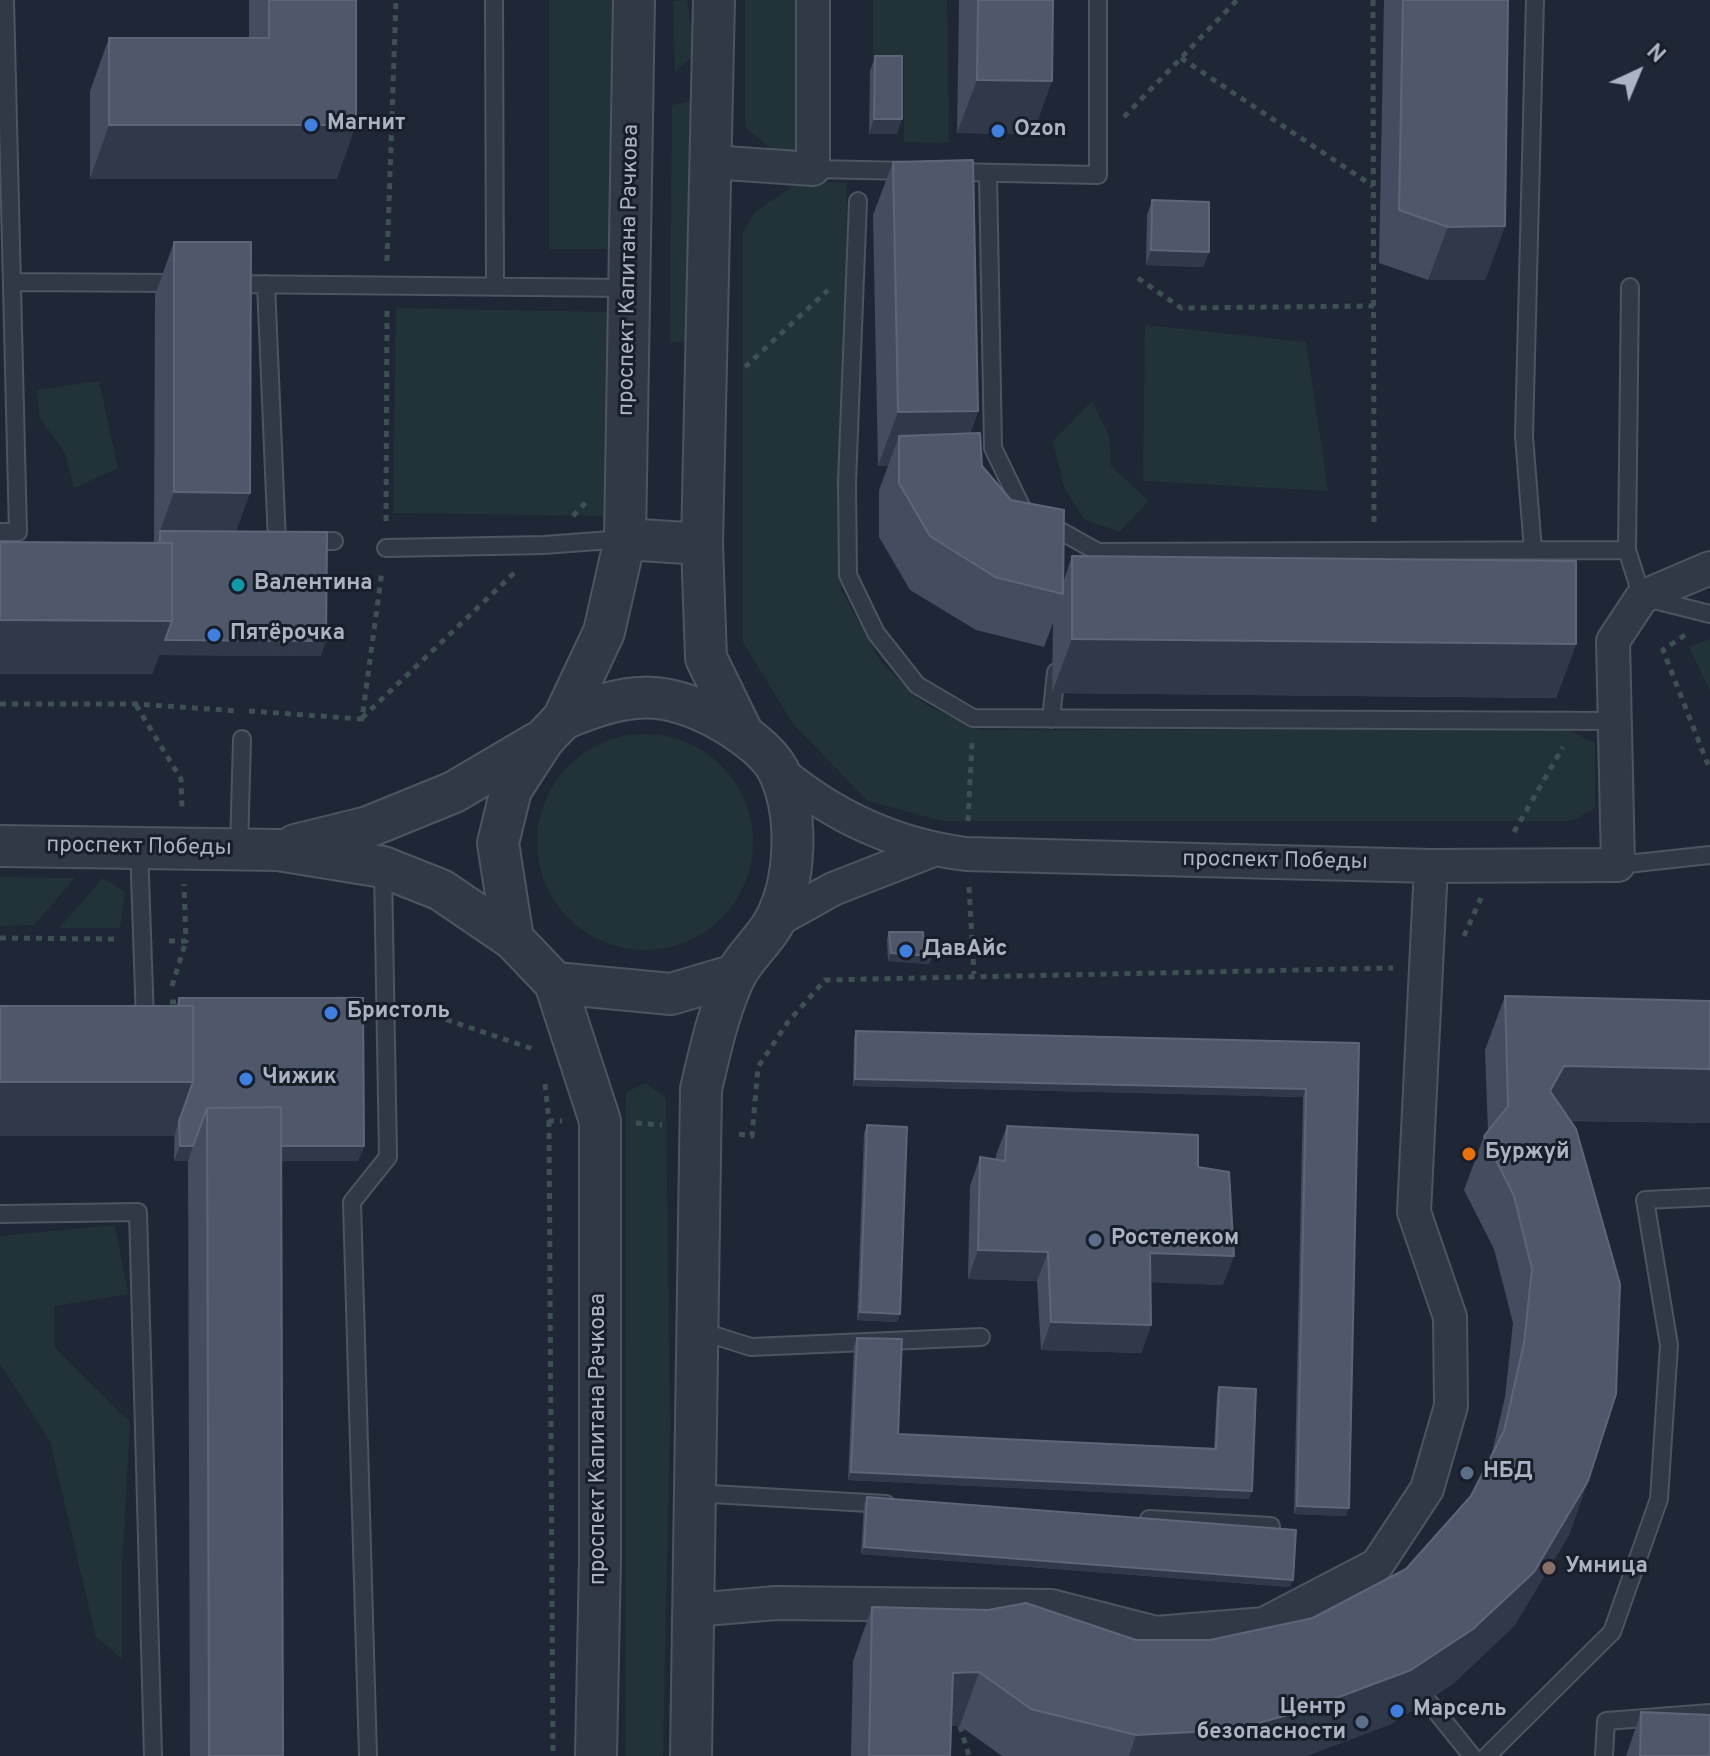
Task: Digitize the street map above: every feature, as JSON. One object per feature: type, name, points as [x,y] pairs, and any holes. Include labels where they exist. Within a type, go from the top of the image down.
[{"type":"street","name":"проспект Капитана Рачкова","points":[[513,939],[498,843],[511,790],[553,729],[604,632],[625,539],[634,0]]},
{"type":"street","points":[[714,0],[702,544],[706,658],[743,734]]},
{"type":"street","points":[[711,162],[813,169],[813,0]]},
{"type":"street","points":[[625,539],[702,544]]},
{"type":"street","points":[[1618,865],[1613,641],[1642,597],[1710,568]]},
{"type":"street","points":[[259,849],[368,827],[454,792],[597,705],[647,695],[699,708],[743,734],[777,769],[793,822],[787,882],[774,922],[735,975],[715,1029],[701,1089],[691,1756]]},
{"type":"street","name":"проспект Победы","points":[[777,769],[813,800],[874,831],[933,850],[966,854],[1431,866],[1618,865]]},
{"type":"street","name":"проспект Победы","points":[[0,846],[259,849]]},
{"type":"street","points":[[259,849],[383,867],[441,890],[513,939],[555,983],[671,994],[735,975]]},
{"type":"street","points":[[774,922],[833,889],[933,850]]},
{"type":"street","points":[[693,1610],[776,1603],[1051,1606],[1156,1633],[1264,1624],[1351,1586],[1377,1565],[1427,1489],[1451,1406],[1450,1317],[1414,1212],[1431,866]]},
{"type":"street","name":"проспект Капитана Рачкова","points":[[555,983],[600,1121],[600,1557],[596,1756]]},
{"type":"lane","points":[[0,532],[18,532],[5,0]]},
{"type":"lane","points":[[494,0],[495,287]]},
{"type":"lane","points":[[813,169],[1098,175],[1098,0]]},
{"type":"lane","points":[[1533,550],[1524,436],[1535,0]]},
{"type":"lane","points":[[988,173],[993,448],[1023,510],[1098,552],[1627,550]]},
{"type":"lane","points":[[858,201],[847,482],[848,575],[876,633],[917,685],[973,718],[1615,721]]},
{"type":"lane","points":[[12,282],[630,288]]},
{"type":"lane","points":[[266,284],[277,542],[334,541]]},
{"type":"lane","points":[[1630,287],[1627,550],[1642,597],[1710,614]]},
{"type":"lane","points":[[1060,531],[1060,553]]},
{"type":"lane","points":[[386,548],[544,545],[625,539]]},
{"type":"lane","points":[[1051,719],[1058,661]]},
{"type":"lane","points":[[242,739],[259,849]]},
{"type":"lane","points":[[139,847],[145,1021]]},
{"type":"lane","points":[[1618,865],[1710,855]]},
{"type":"lane","points":[[368,1756],[352,1202],[388,1157],[383,867]]},
{"type":"lane","points":[[1487,1756],[1612,1632],[1659,1499],[1669,1345],[1645,1200],[1710,1197]]},
{"type":"lane","points":[[0,1214],[138,1212],[153,1756]]},
{"type":"lane","points":[[695,1330],[751,1347],[981,1337]]},
{"type":"lane","points":[[694,1493],[908,1505]]},
{"type":"lane","points":[[1129,1518],[1271,1526]]},
{"type":"lane","points":[[1427,1700],[1472,1756]]},
{"type":"lane","points":[[1604,1756],[1606,1721],[1710,1713]]},
{"type":"path","points":[[0,704],[135,704],[362,719],[386,548],[387,286],[396,0]]},
{"type":"path","points":[[1098,143],[1237,0]]},
{"type":"path","points":[[1373,0],[1374,552]]},
{"type":"path","points":[[1181,58],[1374,186]]},
{"type":"path","points":[[1138,278],[1181,308],[1374,306]]},
{"type":"path","points":[[1687,633],[1663,650],[1710,770]]},
{"type":"path","points":[[758,1067],[788,1022],[825,980],[1428,966],[1451,960],[1495,866],[1578,721]]},
{"type":"path","points":[[168,1002],[186,941]]},
{"type":"path","points":[[549,1121],[553,1756]]},
{"type":"path","points":[[960,1726],[969,1756]]},
{"type":"shaded area","points":[[549,0],[615,0],[610,249],[549,249]]},
{"type":"shaded area","points":[[687,0],[695,53],[675,73],[673,1]]},
{"type":"shaded area","points":[[745,0],[800,0],[800,150],[773,151],[745,127]]},
{"type":"shaded area","points":[[873,0],[947,0],[949,143],[904,142],[904,59],[873,59]]},
{"type":"shaded area","points":[[692,101],[691,340],[670,343],[672,105]]},
{"type":"shaded area","points":[[802,180],[847,183],[841,590],[881,662],[926,705],[980,730],[1566,729],[1595,743],[1595,808],[1572,821],[942,821],[868,801],[793,724],[743,642],[743,232],[755,212]]},
{"type":"shaded area","points":[[396,308],[608,312],[605,516],[393,513]]},
{"type":"shaded area","points":[[1145,325],[1306,342],[1328,491],[1143,481]]},
{"type":"shaded area","points":[[99,381],[118,468],[74,488],[65,453],[40,418],[37,390]]},
{"type":"shaded area","points":[[1092,401],[1109,436],[1111,466],[1149,501],[1119,532],[1084,519],[1064,487],[1053,441]]},
{"type":"shaded area","points":[[1710,639],[1710,691],[1689,647]]},
{"type":"shaded area","points":[[645,734],[686,742],[705,752],[721,766],[735,782],[745,801],[753,842],[745,883],[735,902],[721,918],[705,932],[686,942],[645,950],[604,942],[585,932],[569,918],[555,902],[545,883],[537,842],[545,801],[555,782],[569,766],[585,752],[604,742]]},
{"type":"shaded area","points":[[0,877],[75,878],[34,925],[0,926]]},
{"type":"shaded area","points":[[103,878],[125,892],[120,928],[59,928]]},
{"type":"shaded area","points":[[646,1083],[666,1098],[670,1426],[663,1756],[625,1756],[626,1092]]},
{"type":"shaded area","points":[[115,1225],[128,1294],[54,1306],[55,1348],[130,1422],[122,1567],[122,1659],[96,1637],[50,1441],[0,1364],[0,1236]]},
{"type":"building","points":[[269,0],[356,0],[356,125],[109,125],[109,38],[269,38]]},
{"type":"building","points":[[978,0],[1053,0],[1052,81],[977,80]]},
{"type":"building","points":[[1403,0],[1508,0],[1505,226],[1448,227],[1399,210]]},
{"type":"building","points":[[875,56],[902,56],[902,119],[874,119]]},
{"type":"building","points":[[973,160],[978,411],[898,412],[893,162]]},
{"type":"building","points":[[1152,200],[1209,202],[1209,252],[1151,250]]},
{"type":"building","points":[[174,242],[251,242],[250,493],[174,492]]},
{"type":"building","points":[[980,433],[982,466],[1011,500],[1064,510],[1063,594],[995,577],[930,536],[899,483],[899,436]]},
{"type":"building","name":"Валентина","points":[[160,531],[327,532],[326,641],[165,640],[172,621],[172,543],[160,543]]},
{"type":"building","points":[[0,542],[172,543],[172,621],[0,620]]},
{"type":"building","points":[[1072,556],[1576,561],[1576,644],[1072,639]]},
{"type":"building","points":[[889,932],[923,932],[924,943],[931,944],[932,956],[891,953]]},
{"type":"building","points":[[1505,996],[1710,1001],[1710,1069],[1564,1066],[1550,1091],[1576,1129],[1620,1284],[1616,1394],[1588,1481],[1534,1572],[1473,1629],[1411,1670],[1299,1712],[1232,1730],[1136,1735],[1031,1709],[979,1672],[953,1673],[950,1756],[869,1756],[872,1607],[988,1610],[1026,1603],[1136,1640],[1210,1640],[1313,1618],[1406,1569],[1471,1496],[1504,1431],[1524,1343],[1532,1269],[1514,1196],[1484,1136],[1508,1106]]},
{"type":"building","points":[[179,998],[363,998],[364,1146],[281,1146],[281,1107],[207,1108],[193,1146],[180,1146],[179,1121],[193,1082],[193,1006],[179,1006]]},
{"type":"building","points":[[0,1006],[193,1006],[193,1082],[0,1082]]},
{"type":"building","points":[[856,1031],[1359,1043],[1349,1508],[1297,1506],[1306,1089],[855,1079]]},
{"type":"building","points":[[281,1107],[283,1756],[209,1756],[207,1108]]},
{"type":"building","points":[[867,1125],[907,1127],[900,1314],[860,1312]]},
{"type":"building","name":"Ростелеком","points":[[1007,1126],[1198,1135],[1198,1167],[1229,1172],[1234,1256],[1150,1253],[1151,1325],[1051,1322],[1048,1252],[978,1250],[980,1157],[1005,1161]]},
{"type":"building","points":[[857,1338],[902,1339],[898,1434],[1216,1449],[1219,1387],[1256,1389],[1252,1491],[851,1472]]},
{"type":"building","points":[[867,1497],[1296,1530],[1293,1580],[864,1547]]},
{"type":"building","points":[[1641,1712],[1710,1715],[1710,1756],[1640,1756]]},
{"type":"place","name":"Магнит","points":[[311,125]]},
{"type":"place","name":"Ozon","points":[[998,131]]},
{"type":"place","name":"Валентина","points":[[238,585]]},
{"type":"place","name":"Пятёрочка","points":[[214,635]]},
{"type":"place","name":"ДавАйс","points":[[906,951]]},
{"type":"place","name":"Бристоль","points":[[331,1013]]},
{"type":"place","name":"Чижик","points":[[246,1079]]},
{"type":"place","name":"Буржуй","points":[[1469,1154]]},
{"type":"place","name":"Ростелеком","points":[[1095,1240]]},
{"type":"place","name":"НБД","points":[[1467,1473]]},
{"type":"place","name":"Умница","points":[[1549,1568]]},
{"type":"place","name":"Марсель","points":[[1397,1711]]},
{"type":"place","name":"Центр безопасности","points":[[1362,1722]]}]
